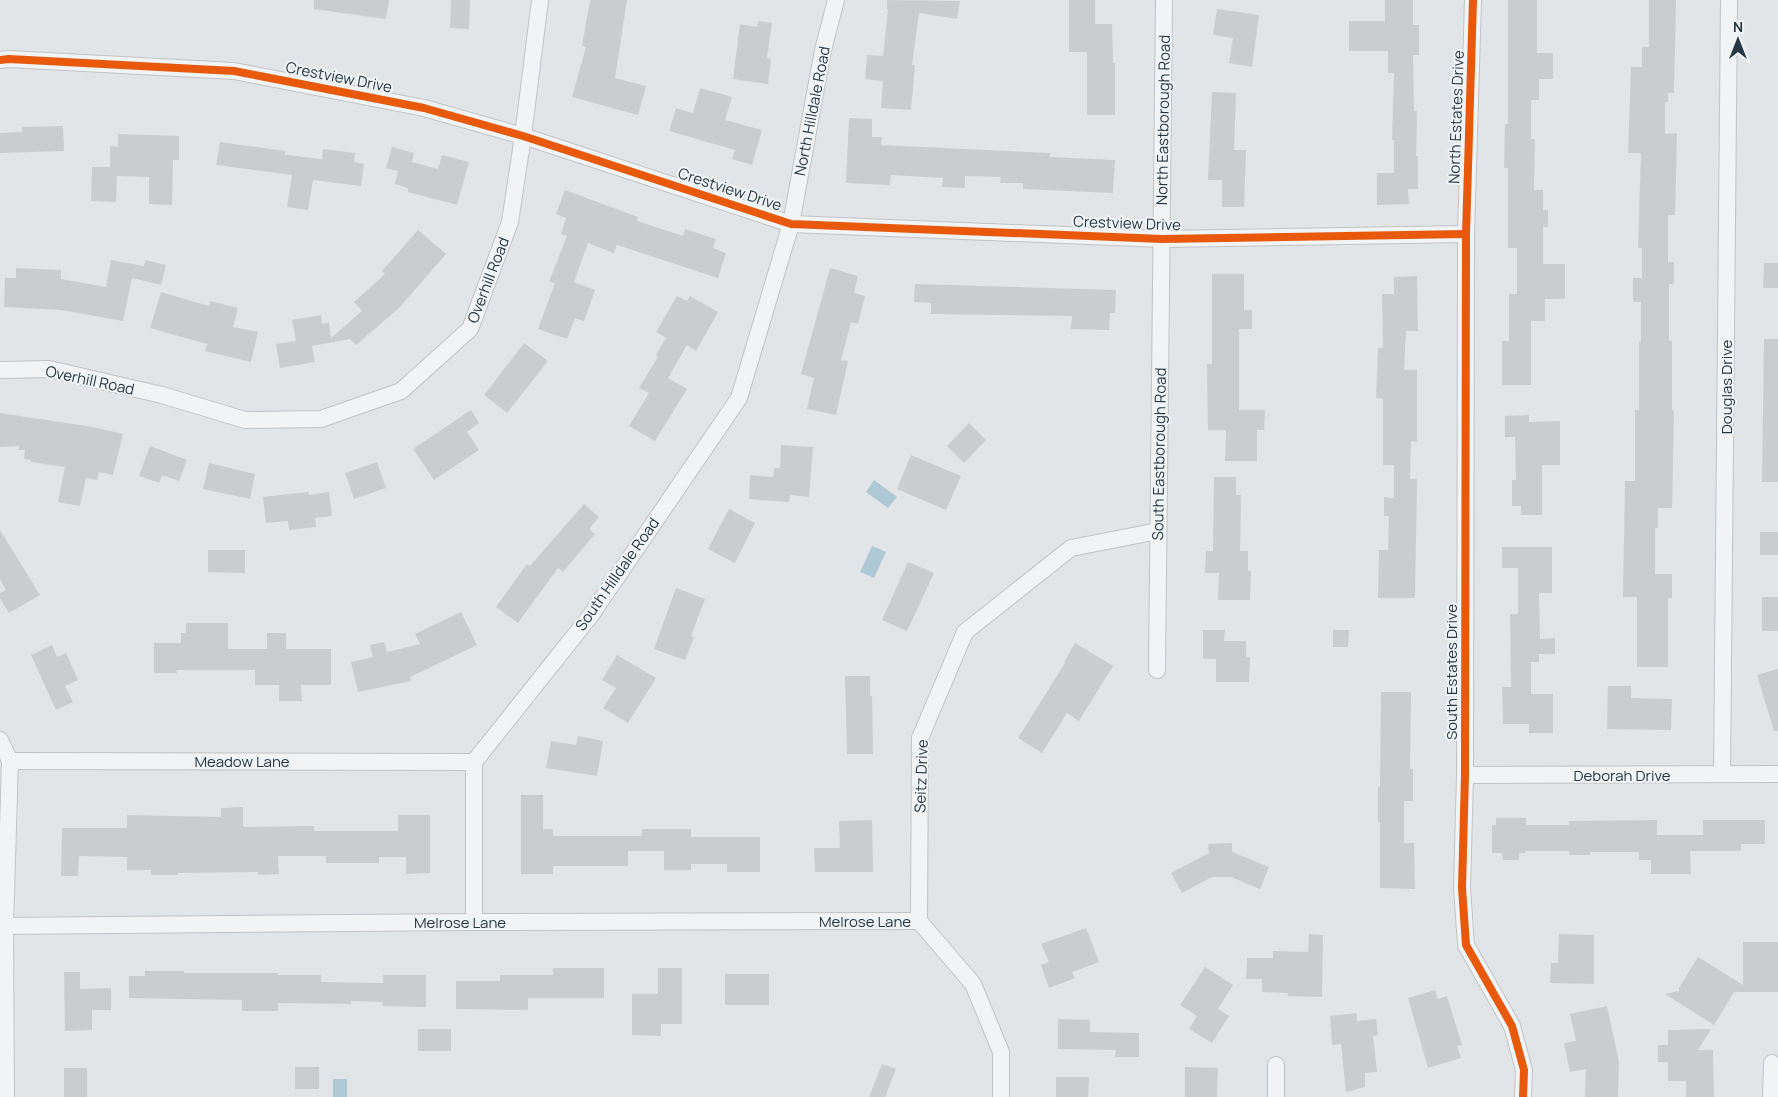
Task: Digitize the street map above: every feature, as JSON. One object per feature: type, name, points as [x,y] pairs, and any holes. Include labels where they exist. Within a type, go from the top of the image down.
[{"type":"street","name":"Overhill Road","points":[[0,370],[49,369],[162,395],[245,420],[321,419],[401,391],[470,328],[510,222],[540,0]]},
{"type":"street","name":"North Hilldale Road","points":[[791,224],[823,50],[836,0]]},
{"type":"street","name":"North Eastborough Road","points":[[1162,239],[1164,0]]},
{"type":"street","name":"North Estates Drive","points":[[1466,234],[1473,0]]},
{"type":"street","name":"Douglas Drive","points":[[1722,774],[1729,0]]},
{"type":"street","name":"Crestview Drive","points":[[0,60],[234,71],[424,108],[523,136],[791,224],[1162,239],[1466,234]]},
{"type":"street","name":"South Hilldale Road","points":[[474,762],[591,615],[739,398],[791,224]]},
{"type":"street","name":"South Estates Drive","points":[[1466,234],[1465,775],[1462,888],[1466,945],[1512,1026],[1524,1070],[1523,1097]]},
{"type":"street","name":"South Eastborough Road","points":[[1157,670],[1162,239]]},
{"type":"street","name":"Seitz Drive","points":[[919,921],[920,738],[965,632],[1072,548],[1158,532]]},
{"type":"street","points":[[0,740],[10,761],[3,926],[6,1097]]},
{"type":"street","name":"Meadow Lane","points":[[10,761],[474,762]]},
{"type":"street","points":[[474,762],[474,922]]},
{"type":"street","name":"Deborah Drive","points":[[1465,775],[1778,774]]},
{"type":"street","points":[[919,921],[973,984],[1002,1052],[1002,1097]]},
{"type":"street","name":"Melrose Lane","points":[[3,926],[919,921]]},
{"type":"street","points":[[1771,1097],[1772,1063]]},
{"type":"street","points":[[1276,1065],[1276,1097]]},
{"type":"water","points":[[874,480],[897,497],[888,508],[866,492]]},
{"type":"water","points":[[872,546],[886,552],[874,578],[860,572]]},
{"type":"water","points":[[333,1079],[347,1079],[347,1097],[333,1097]]},
{"type":"building","points":[[314,0],[389,0],[386,19],[314,9]]},
{"type":"building","points":[[451,0],[470,0],[469,29],[450,28]]},
{"type":"building","points":[[590,0],[627,0],[615,78],[646,86],[638,115],[572,97],[586,47],[582,46]]},
{"type":"building","points":[[887,0],[960,1],[957,19],[919,13],[912,65],[915,65],[911,110],[881,108],[883,81],[865,79],[867,55],[883,56],[888,9]]},
{"type":"building","points":[[1069,0],[1095,0],[1095,24],[1112,24],[1113,63],[1115,63],[1115,115],[1087,115],[1087,52],[1069,52]]},
{"type":"building","points":[[1385,0],[1413,0],[1413,25],[1419,25],[1419,55],[1413,55],[1414,111],[1417,111],[1416,156],[1418,156],[1418,189],[1408,189],[1409,204],[1377,205],[1377,173],[1394,173],[1394,140],[1392,140],[1394,73],[1388,73],[1388,51],[1349,51],[1349,21],[1385,21]]},
{"type":"building","points":[[1508,0],[1537,0],[1537,53],[1553,53],[1553,79],[1539,79],[1539,100],[1531,100],[1531,139],[1535,139],[1534,190],[1543,190],[1543,210],[1548,210],[1548,227],[1543,227],[1543,264],[1565,264],[1565,299],[1545,299],[1545,321],[1531,321],[1531,385],[1502,385],[1502,341],[1509,341],[1509,294],[1517,294],[1517,248],[1508,248],[1508,168],[1504,168],[1505,124],[1508,124]]},
{"type":"building","points":[[1649,0],[1676,0],[1674,93],[1668,93],[1668,102],[1665,102],[1665,134],[1677,133],[1675,215],[1668,215],[1668,262],[1674,262],[1674,284],[1669,284],[1669,341],[1672,341],[1672,410],[1674,410],[1672,508],[1658,508],[1658,528],[1655,528],[1655,574],[1672,574],[1672,598],[1668,598],[1668,667],[1637,667],[1637,597],[1623,597],[1625,481],[1635,481],[1635,410],[1639,410],[1641,302],[1633,302],[1633,278],[1642,278],[1642,248],[1638,248],[1641,153],[1628,153],[1631,67],[1642,67],[1642,47],[1649,47]]},
{"type":"building","points":[[1217,9],[1259,15],[1252,67],[1229,63],[1233,38],[1213,35]]},
{"type":"building","points":[[758,21],[772,23],[767,58],[771,59],[768,84],[733,79],[740,24],[757,27]]},
{"type":"building","points":[[700,88],[732,97],[725,120],[762,130],[752,165],[732,159],[735,150],[669,131],[676,108],[693,113]]},
{"type":"building","points":[[1212,92],[1236,93],[1234,150],[1246,150],[1244,207],[1222,207],[1222,180],[1208,180]]},
{"type":"building","points":[[849,118],[872,119],[872,137],[882,137],[881,145],[1050,153],[1050,157],[1115,160],[1113,193],[1023,189],[1023,183],[1000,183],[1001,177],[965,176],[965,188],[942,187],[943,178],[891,175],[890,185],[846,183]]},
{"type":"building","points":[[63,126],[64,151],[0,153],[0,133],[22,132],[22,127]]},
{"type":"building","points":[[118,134],[179,136],[179,160],[173,160],[172,205],[149,204],[149,177],[117,176],[116,202],[91,201],[92,167],[110,167],[110,146],[118,147]]},
{"type":"building","points":[[220,142],[285,151],[285,155],[322,159],[323,149],[355,153],[354,162],[364,164],[361,186],[313,180],[308,210],[287,207],[292,175],[216,165]]},
{"type":"building","points":[[392,147],[414,153],[412,162],[438,169],[442,155],[469,162],[457,205],[408,192],[408,188],[395,184],[398,171],[386,168]]},
{"type":"building","points":[[565,190],[638,217],[637,221],[683,236],[685,229],[716,239],[713,248],[726,253],[718,278],[617,245],[614,253],[588,243],[574,282],[595,290],[584,321],[575,318],[567,339],[538,329],[555,283],[549,282],[567,236],[561,234],[566,218],[556,214]]},
{"type":"building","points":[[418,230],[446,254],[399,308],[356,345],[350,339],[312,346],[315,362],[280,368],[276,344],[296,341],[292,320],[321,315],[322,324],[329,322],[331,338],[362,311],[354,302],[385,274],[382,271]]},
{"type":"building","points":[[111,260],[144,266],[145,260],[166,265],[161,285],[132,278],[123,321],[61,310],[4,307],[5,278],[16,278],[16,268],[61,270],[61,279],[106,287]]},
{"type":"building","points":[[1764,263],[1778,263],[1778,288],[1763,288]]},
{"type":"building","points":[[830,268],[858,276],[854,293],[865,296],[858,324],[851,322],[841,360],[848,361],[836,415],[807,409],[814,378],[801,374]]},
{"type":"building","points":[[1212,274],[1244,274],[1244,310],[1252,310],[1252,329],[1239,329],[1239,410],[1265,410],[1264,430],[1257,430],[1257,461],[1225,461],[1226,430],[1208,430],[1207,364],[1212,364]]},
{"type":"building","points":[[1417,276],[1418,331],[1406,331],[1404,370],[1417,370],[1417,442],[1411,441],[1410,479],[1417,479],[1415,598],[1378,598],[1379,550],[1388,550],[1389,516],[1384,516],[1384,497],[1394,498],[1394,465],[1383,465],[1383,399],[1376,398],[1378,348],[1383,348],[1382,294],[1394,294],[1394,277]]},
{"type":"building","points":[[915,284],[1116,290],[1115,313],[1110,313],[1109,330],[1071,329],[1072,316],[931,314],[931,303],[914,302]]},
{"type":"building","points":[[161,292],[209,306],[210,301],[238,308],[233,327],[258,332],[251,362],[205,351],[207,344],[150,328]]},
{"type":"building","points":[[677,296],[687,301],[690,296],[718,312],[696,351],[687,345],[668,378],[687,389],[655,441],[629,426],[649,393],[639,388],[658,357],[656,355],[666,338],[656,332]]},
{"type":"building","points":[[1764,339],[1778,339],[1778,482],[1762,482]]},
{"type":"building","points":[[524,343],[548,361],[507,413],[484,395]]},
{"type":"building","points":[[471,410],[479,423],[467,432],[479,450],[434,480],[413,449]]},
{"type":"building","points":[[0,413],[93,427],[123,434],[113,475],[99,472],[97,480],[86,478],[80,506],[58,502],[65,467],[31,462],[31,460],[24,459],[25,450],[19,450],[19,446],[0,447]]},
{"type":"building","points":[[1529,415],[1529,422],[1560,421],[1560,465],[1542,465],[1542,515],[1521,515],[1521,506],[1512,506],[1512,480],[1516,480],[1515,437],[1505,437],[1505,416]]},
{"type":"building","points":[[969,423],[986,440],[964,463],[947,446]]},
{"type":"building","points":[[781,445],[813,447],[809,497],[790,495],[789,502],[749,499],[750,475],[773,477],[774,468],[780,468]]},
{"type":"building","points":[[150,446],[187,460],[179,481],[162,475],[159,483],[139,476]]},
{"type":"building","points":[[911,455],[961,476],[946,510],[897,489]]},
{"type":"building","points":[[377,462],[386,488],[354,499],[345,473]]},
{"type":"building","points":[[209,463],[255,474],[250,499],[203,489]]},
{"type":"building","points":[[1214,477],[1236,477],[1236,495],[1241,495],[1240,551],[1248,551],[1248,571],[1251,571],[1250,600],[1218,600],[1219,573],[1205,573],[1206,551],[1213,551]]},
{"type":"building","points":[[308,492],[309,495],[329,492],[332,516],[315,518],[316,527],[289,530],[288,521],[266,523],[263,497]]},
{"type":"building","points":[[584,504],[599,517],[589,529],[595,534],[563,572],[558,568],[518,623],[496,607],[527,564],[530,566]]},
{"type":"building","points":[[729,509],[755,523],[735,563],[708,549]]},
{"type":"building","points":[[0,530],[40,595],[9,613],[0,598],[0,593],[6,590],[0,579]]},
{"type":"building","points":[[1760,532],[1778,532],[1778,555],[1760,555]]},
{"type":"building","points":[[1502,547],[1552,547],[1552,593],[1539,593],[1540,639],[1555,638],[1555,654],[1539,654],[1539,662],[1531,662],[1531,694],[1553,694],[1553,733],[1529,733],[1529,724],[1503,724],[1502,687],[1511,687],[1510,614],[1518,614],[1518,568],[1502,568]]},
{"type":"building","points":[[208,550],[245,550],[245,573],[208,572]]},
{"type":"building","points":[[908,562],[934,573],[907,631],[882,620]]},
{"type":"building","points":[[676,588],[705,599],[691,636],[694,637],[685,660],[654,649]]},
{"type":"building","points":[[1762,597],[1778,597],[1778,631],[1762,631]]},
{"type":"building","points":[[461,612],[477,645],[410,677],[411,681],[358,692],[351,662],[373,657],[370,645],[384,642],[387,652],[420,644],[415,634]]},
{"type":"building","points":[[186,623],[228,623],[228,649],[267,649],[267,633],[286,633],[286,649],[331,649],[331,685],[301,685],[302,701],[279,701],[279,685],[255,685],[255,670],[176,670],[177,673],[154,673],[154,643],[181,643],[181,633],[186,633]]},
{"type":"building","points":[[1203,630],[1225,630],[1224,641],[1246,641],[1246,657],[1250,657],[1249,682],[1216,682],[1216,659],[1203,659]]},
{"type":"building","points":[[1333,630],[1349,630],[1348,647],[1333,647]]},
{"type":"building","points":[[1075,643],[1113,666],[1079,721],[1067,713],[1042,753],[1018,738],[1065,663]]},
{"type":"building","points":[[52,645],[57,657],[66,653],[78,680],[65,686],[73,702],[56,710],[31,655]]},
{"type":"building","points":[[617,655],[656,678],[628,723],[603,708],[616,688],[602,680]]},
{"type":"building","points":[[1778,669],[1778,731],[1774,731],[1757,675]]},
{"type":"building","points":[[845,676],[870,676],[873,754],[847,754]]},
{"type":"building","points":[[1608,686],[1631,686],[1631,698],[1672,699],[1671,730],[1607,729]]},
{"type":"building","points":[[1381,692],[1411,692],[1410,769],[1413,769],[1413,801],[1404,801],[1404,843],[1414,843],[1415,889],[1380,888],[1378,787],[1380,787]]},
{"type":"building","points":[[578,736],[603,741],[597,776],[546,768],[551,741],[576,745]]},
{"type":"building","points":[[521,795],[543,795],[543,829],[553,829],[553,836],[642,836],[642,829],[691,829],[691,837],[760,837],[760,872],[727,872],[727,864],[691,864],[691,870],[664,870],[664,851],[628,851],[628,866],[553,866],[553,874],[521,874]]},
{"type":"building","points":[[243,807],[243,827],[314,826],[314,831],[398,831],[398,815],[430,815],[430,873],[406,874],[406,857],[379,857],[379,863],[326,863],[326,856],[278,856],[279,874],[258,875],[258,872],[151,875],[151,870],[127,870],[127,857],[79,856],[78,876],[61,876],[62,828],[127,828],[127,815],[221,817],[221,808]]},
{"type":"building","points":[[1496,818],[1526,818],[1526,825],[1569,825],[1569,821],[1657,820],[1657,835],[1703,835],[1703,820],[1765,820],[1765,844],[1741,844],[1741,851],[1690,851],[1691,874],[1651,874],[1651,860],[1639,860],[1639,852],[1590,852],[1590,855],[1569,855],[1569,851],[1525,851],[1525,853],[1519,853],[1519,860],[1503,860],[1502,853],[1492,853],[1492,825],[1496,825]]},
{"type":"building","points":[[872,820],[873,872],[815,872],[814,848],[840,848],[839,821]]},
{"type":"building","points":[[1232,843],[1232,852],[1269,867],[1260,889],[1231,877],[1212,877],[1182,893],[1171,873],[1209,853],[1208,844]]},
{"type":"building","points":[[1086,928],[1099,962],[1072,972],[1075,978],[1049,988],[1041,965],[1049,962],[1041,944]]},
{"type":"building","points":[[1309,934],[1323,935],[1322,997],[1288,996],[1288,993],[1262,992],[1262,979],[1246,979],[1247,958],[1273,958],[1273,951],[1308,952]]},
{"type":"building","points":[[1559,934],[1594,935],[1594,984],[1550,983],[1551,963],[1558,963]]},
{"type":"building","points":[[1743,942],[1778,942],[1778,992],[1734,992],[1714,1025],[1665,994],[1679,991],[1698,957],[1743,985]]},
{"type":"building","points":[[1205,967],[1233,985],[1218,1009],[1229,1016],[1212,1043],[1189,1029],[1197,1016],[1180,1005]]},
{"type":"building","points":[[553,968],[604,968],[604,998],[528,998],[528,1010],[456,1009],[456,981],[500,981],[500,975],[553,975]]},
{"type":"building","points":[[658,968],[682,968],[682,1024],[661,1024],[661,1036],[632,1035],[632,994],[658,994]]},
{"type":"building","points":[[145,971],[321,975],[321,982],[383,983],[383,975],[426,975],[426,1007],[382,1006],[383,1002],[351,1001],[351,1004],[278,1003],[278,1011],[242,1011],[242,1000],[129,998],[129,976],[145,976]]},
{"type":"building","points":[[64,972],[80,972],[80,989],[111,988],[111,1010],[92,1010],[92,1030],[65,1031]]},
{"type":"building","points":[[725,974],[769,974],[769,1005],[725,1005]]},
{"type":"building","points":[[1435,990],[1438,999],[1447,996],[1462,1045],[1457,1046],[1461,1058],[1428,1068],[1408,998]]},
{"type":"building","points":[[1607,1006],[1619,1062],[1618,1097],[1585,1097],[1586,1069],[1570,1072],[1564,1043],[1576,1041],[1570,1014]]},
{"type":"building","points":[[1357,1013],[1357,1021],[1376,1019],[1378,1035],[1373,1036],[1377,1072],[1365,1073],[1365,1087],[1346,1092],[1341,1044],[1332,1045],[1330,1016]]},
{"type":"building","points":[[1058,1019],[1090,1020],[1090,1032],[1139,1033],[1139,1057],[1115,1057],[1116,1050],[1058,1049]]},
{"type":"building","points":[[418,1029],[451,1029],[451,1051],[418,1051]]},
{"type":"building","points":[[1711,1029],[1698,1050],[1713,1050],[1714,1097],[1686,1097],[1686,1081],[1668,1081],[1668,1062],[1658,1062],[1658,1045],[1668,1045],[1668,1030]]},
{"type":"building","points":[[882,1064],[896,1069],[885,1097],[869,1097]]},
{"type":"building","points":[[295,1067],[319,1067],[319,1089],[295,1089]]},
{"type":"building","points":[[1185,1067],[1218,1068],[1217,1097],[1185,1097]]},
{"type":"building","points":[[64,1068],[87,1068],[87,1097],[64,1097]]},
{"type":"building","points":[[1056,1077],[1089,1077],[1088,1097],[1056,1097]]},
{"type":"cycle path","points":[[1473,0],[1466,234],[1465,775],[1462,888],[1466,945],[1512,1026],[1524,1070],[1523,1097]]},
{"type":"cycle path","points":[[0,60],[234,71],[424,108],[523,136],[791,224],[1162,239],[1466,234]]}]
